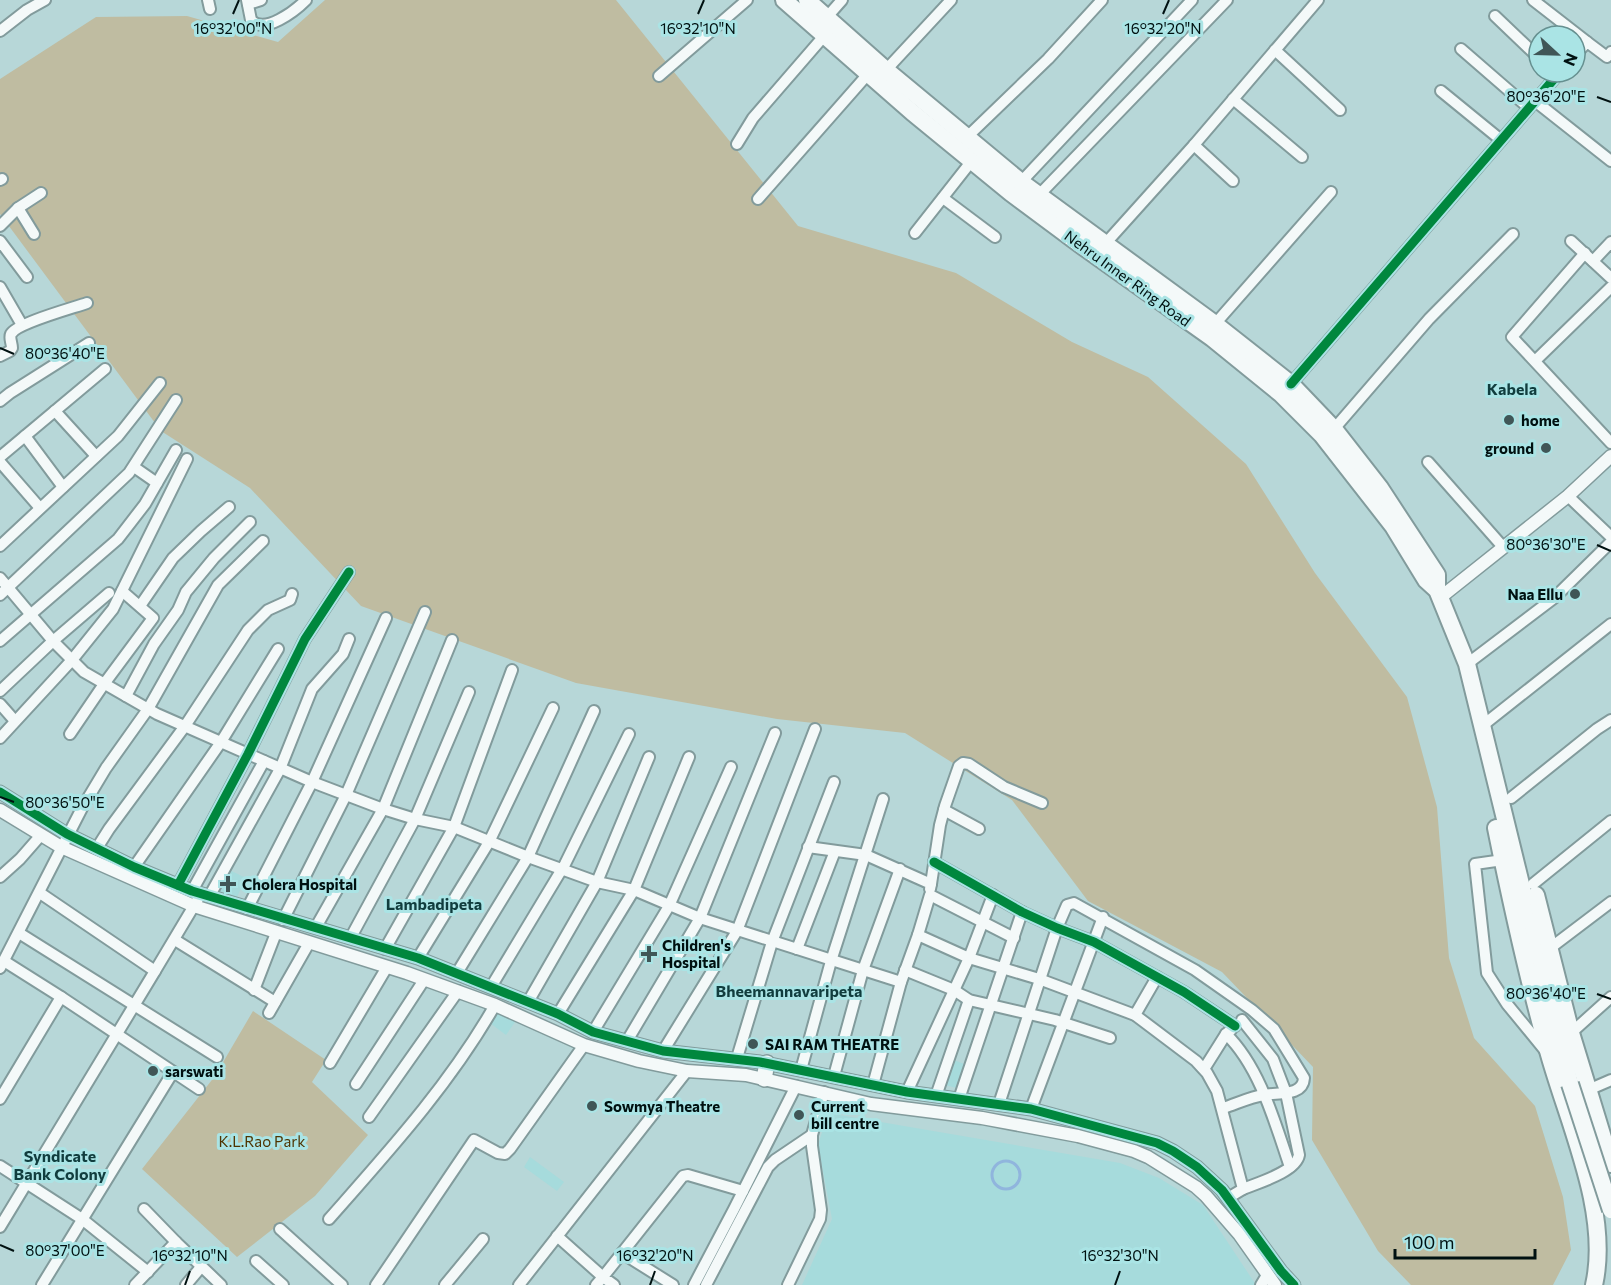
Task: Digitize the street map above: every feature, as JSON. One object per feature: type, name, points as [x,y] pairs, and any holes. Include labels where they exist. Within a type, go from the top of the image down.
[{"type":"main road","name":"Nehru Inner Ring Road","points":[[784,0],[868,74],[976,155],[1081,245],[1212,338],[1281,394],[1322,435],[1393,526],[1426,580],[1439,594]]},
{"type":"main road","name":"Nehru Inner Ring Road","points":[[807,0],[967,137],[976,155],[1021,182],[1215,324],[1291,384],[1334,429],[1380,488],[1437,575],[1439,594],[1467,664],[1495,779]]},
{"type":"main road","points":[[1594,1285],[1608,1212],[1570,1084],[1506,798],[1508,786],[1495,779],[1489,790],[1530,987],[1549,1055],[1597,1194],[1608,1212]]},
{"type":"main road","points":[[1506,798],[1533,884],[1571,1033],[1611,1164]]},
{"type":"main road","points":[[764,1079],[767,1063]]},
{"type":"street","points":[[0,31],[27,10],[45,0]]},
{"type":"street","points":[[261,0],[248,2],[251,20],[259,26],[268,25],[282,18],[306,0]]},
{"type":"street","points":[[659,76],[747,0]]},
{"type":"street","points":[[827,17],[843,0]]},
{"type":"street","points":[[886,70],[951,0]]},
{"type":"street","points":[[967,137],[1048,59],[1102,0]]},
{"type":"street","points":[[1021,182],[1192,0]]},
{"type":"street","points":[[1039,195],[1227,0]]},
{"type":"street","points":[[1105,244],[1194,145],[1318,0]]},
{"type":"street","points":[[1533,0],[1564,24]]},
{"type":"street","points":[[1495,16],[1527,47]]},
{"type":"street","points":[[737,144],[753,118],[824,36]]},
{"type":"street","points":[[1587,42],[1607,57],[1611,52]]},
{"type":"street","points":[[1461,49],[1532,105],[1611,161]]},
{"type":"street","points":[[1275,50],[1340,110]]},
{"type":"street","points":[[758,199],[868,74]]},
{"type":"street","points":[[1291,384],[1548,84]]},
{"type":"street","points":[[1441,91],[1501,140]]},
{"type":"street","points":[[1233,99],[1302,157]]},
{"type":"street","points":[[1194,145],[1233,181]]},
{"type":"street","points":[[915,233],[976,155]]},
{"type":"street","points":[[1215,324],[1331,192]]},
{"type":"street","points":[[0,226],[18,208],[41,193]]},
{"type":"street","points":[[943,198],[995,237]]},
{"type":"street","points":[[18,208],[34,234]]},
{"type":"street","points":[[1334,429],[1429,319],[1513,234]]},
{"type":"street","points":[[0,241],[27,277]]},
{"type":"street","points":[[1571,241],[1611,278]]},
{"type":"street","points":[[1593,261],[1611,242]]},
{"type":"street","points":[[1585,253],[1512,337],[1536,360],[1611,443]]},
{"type":"street","points":[[0,287],[22,325]]},
{"type":"street","points":[[1536,360],[1611,287]]},
{"type":"street","points":[[0,356],[10,351],[12,348],[11,334],[22,325],[87,303]]},
{"type":"street","points":[[0,401],[89,343]]},
{"type":"street","points":[[0,456],[105,369]]},
{"type":"street","points":[[0,546],[117,436],[160,383]]},
{"type":"street","points":[[4,591],[134,467],[176,400]]},
{"type":"street","points":[[55,411],[96,456]]},
{"type":"street","points":[[25,436],[63,487]]},
{"type":"street","points":[[0,641],[118,539],[145,504],[176,450]]},
{"type":"street","points":[[1439,594],[1568,496],[1611,456]]},
{"type":"street","points":[[0,738],[72,660],[113,609],[187,459]]},
{"type":"street","points":[[0,462],[40,508]]},
{"type":"street","points":[[1428,462],[1503,547]]},
{"type":"street","points":[[134,467],[157,483]]},
{"type":"street","points":[[1568,496],[1611,537]]},
{"type":"street","points":[[140,606],[173,558],[229,507]]},
{"type":"street","points":[[126,696],[154,644],[178,610],[186,592],[214,558],[250,522]]},
{"type":"street","points":[[199,1089],[61,997],[2,965],[40,893],[67,834],[106,768],[148,709],[218,585],[263,541]]},
{"type":"street","points":[[1467,664],[1554,598],[1611,542]]},
{"type":"street","points":[[178,885],[249,754],[305,639],[349,572]]},
{"type":"street","points":[[0,578],[4,591],[84,672],[148,709],[220,742],[312,782],[383,809],[415,819],[454,827],[528,858],[597,882],[634,890],[669,906],[737,931],[901,982]]},
{"type":"street","points":[[70,734],[153,618],[122,591]]},
{"type":"street","points":[[0,691],[109,593]]},
{"type":"street","points":[[97,848],[185,726],[248,630],[268,610],[290,600],[292,594]]},
{"type":"street","points":[[283,920],[346,795],[426,612]]},
{"type":"street","points":[[247,909],[312,782],[386,618]]},
{"type":"street","points":[[1482,726],[1611,624]]},
{"type":"street","points":[[0,1227],[201,894],[280,768],[312,688],[343,654],[349,639]]},
{"type":"street","points":[[316,927],[383,809],[452,640]]},
{"type":"street","points":[[134,867],[220,742],[278,649]]},
{"type":"street","points":[[385,948],[454,827],[512,670]]},
{"type":"street","points":[[351,937],[415,819],[469,692]]},
{"type":"street","points":[[0,704],[15,721]]},
{"type":"street","points":[[418,958],[489,842],[554,708]]},
{"type":"street","points":[[457,973],[528,858],[594,711]]},
{"type":"street","points":[[1506,798],[1611,720]]},
{"type":"street","points":[[663,1051],[737,931],[815,729]]},
{"type":"street","points":[[627,1041],[700,918],[775,733]]},
{"type":"street","points":[[491,987],[562,869],[629,734]]},
{"type":"street","points":[[528,1002],[597,882],[649,757]]},
{"type":"street","points":[[558,1014],[634,890],[689,757]]},
{"type":"street","points":[[201,894],[264,761]]},
{"type":"street","points":[[873,1086],[901,982],[918,935],[930,890],[944,810],[959,766],[966,763],[996,782],[1042,803]]},
{"type":"street","points":[[593,1032],[669,906],[731,767]]},
{"type":"street","points":[[737,1058],[772,942],[834,782]]},
{"type":"street","points":[[0,792],[67,834],[134,867],[178,885],[283,920],[316,927],[418,958],[558,1014],[593,1032],[663,1051],[737,1058],[907,1092],[1030,1109],[1157,1143],[1197,1167],[1222,1190],[1281,1271],[1294,1285]]},
{"type":"street","points":[[801,1070],[831,961],[883,799]]},
{"type":"street","points":[[0,810],[62,847],[194,906],[387,967],[495,1005],[584,1045],[639,1061],[687,1071],[746,1075],[871,1104],[982,1118],[1057,1132],[1134,1151],[1197,1187],[1239,1234],[1268,1282]]},
{"type":"street","points":[[944,810],[979,829]]},
{"type":"street","points":[[1533,884],[1611,820]]},
{"type":"street","points":[[0,877],[41,835]]},
{"type":"street","points":[[808,847],[866,855],[900,869],[983,923],[1014,938]]},
{"type":"street","points":[[797,949],[835,851]]},
{"type":"street","points":[[1503,860],[1475,864],[1487,973],[1507,1004],[1549,1055]]},
{"type":"street","points":[[934,862],[1022,912],[1094,942],[1238,1023],[1273,1059],[1286,1093],[1299,1155],[1298,1160],[1269,1179],[1243,1189],[1228,1198]]},
{"type":"street","points":[[834,1076],[863,970],[900,869]]},
{"type":"street","points":[[40,893],[155,971]]},
{"type":"street","points":[[907,1092],[969,958],[993,895]]},
{"type":"street","points":[[1550,949],[1611,902]]},
{"type":"street","points":[[999,1104],[1057,928],[1067,905],[1074,903],[1103,917],[1195,970],[1252,1010],[1274,1029],[1304,1078],[1300,1089],[1263,1095],[1223,1108]]},
{"type":"street","points":[[959,1099],[1022,912]]},
{"type":"street","points":[[1030,1109],[1103,917]]},
{"type":"street","points":[[19,933],[217,1057]]},
{"type":"street","points":[[254,990],[276,933]]},
{"type":"street","points":[[918,935],[969,958],[1136,1015],[1196,1061],[1204,1069],[1217,1091],[1243,1189]]},
{"type":"street","points":[[175,940],[275,1002]]},
{"type":"street","points":[[269,1013],[309,943]]},
{"type":"street","points":[[330,1062],[387,967]]},
{"type":"street","points":[[905,970],[954,990],[969,1000],[1063,1022],[1110,1038]]},
{"type":"street","points":[[1136,1015],[1157,977]]},
{"type":"street","points":[[356,1084],[424,980]]},
{"type":"street","points":[[369,1117],[458,992]]},
{"type":"street","points":[[0,1098],[61,997]]},
{"type":"street","points":[[1571,1033],[1611,997]]},
{"type":"street","points":[[936,1096],[969,1000]]},
{"type":"street","points":[[329,1219],[427,1106],[476,1039],[495,1005]]},
{"type":"street","points":[[1204,1069],[1226,1034],[1252,1010]]},
{"type":"street","points":[[1226,1034],[1240,1048],[1269,1105],[1290,1167]]},
{"type":"street","points":[[376,1285],[474,1140],[498,1153],[505,1154],[584,1045]]},
{"type":"street","points":[[519,1285],[687,1071]]},
{"type":"street","points":[[42,1285],[173,1072]]},
{"type":"street","points":[[1588,1090],[1611,1080]]},
{"type":"street","points":[[694,1285],[796,1086]]},
{"type":"street","points":[[788,1285],[820,1219],[821,1210],[812,1157],[812,1135],[824,1092]]},
{"type":"street","points":[[705,1285],[768,1167],[812,1135]]},
{"type":"street","points":[[0,1166],[82,1219],[148,1272]]},
{"type":"street","points":[[600,1281],[683,1176],[688,1175],[743,1191]]},
{"type":"street","points":[[144,1209],[221,1285]]},
{"type":"street","points":[[280,1229],[342,1285]]},
{"type":"street","points":[[557,1236],[600,1281],[614,1285]]},
{"type":"street","points":[[445,1285],[483,1239]]},
{"type":"street","points":[[135,1285],[176,1242]]},
{"type":"street","points":[[622,1253],[673,1285]]},
{"type":"street","points":[[256,1261],[284,1285]]},
{"type":"street","points":[[186,1285],[201,1267]]},
{"type":"shaded area","name":"Cholera Hospital","points":[[221,866],[246,878],[237,897],[210,890]]},
{"type":"shaded area","points":[[500,1010],[515,1022],[506,1035],[490,1023]]},
{"type":"shaded area","points":[[954,1060],[964,1064],[957,1088],[945,1085]]},
{"type":"shaded area","points":[[828,1113],[1120,1163],[1159,1178],[1203,1205],[1256,1285],[802,1285],[832,1219],[818,1145]]},
{"type":"shaded area","points":[[530,1157],[564,1182],[557,1191],[524,1167]]},
{"type":"green space","points":[[325,0],[616,0],[798,226],[956,273],[1072,342],[1148,377],[1246,464],[1315,573],[1407,697],[1437,807],[1449,958],[1474,1038],[1535,1106],[1563,1197],[1571,1250],[1553,1285],[1411,1285],[1378,1251],[1312,1140],[1313,1067],[1222,972],[1088,901],[1012,800],[905,733],[777,719],[576,683],[361,606],[250,488],[161,431],[0,214],[0,79],[96,17],[187,16],[278,42]]},
{"type":"green space","name":"K.L.Rao Park","points":[[253,1011],[326,1060],[312,1082],[368,1135],[315,1196],[237,1257],[142,1169],[215,1076]]},
{"type":"waterway","points":[[1006,1161],[1016,1165],[1020,1175],[1016,1185],[1006,1189],[996,1185],[992,1175],[996,1165],[1006,1161]]},
{"type":"cycle path","points":[[1291,384],[1550,84]]},
{"type":"cycle path","points":[[178,885],[248,754],[305,639],[349,572]]},
{"type":"cycle path","points":[[0,792],[67,834],[134,867],[192,891],[418,958],[558,1014],[593,1032],[663,1051],[760,1062],[907,1092],[1031,1109],[1157,1143],[1197,1167],[1222,1190],[1281,1271],[1294,1285]]},
{"type":"cycle path","points":[[934,862],[1022,912],[1094,942],[1184,992],[1235,1026]]},
{"type":"place","name":"home","points":[[1509,420]]},
{"type":"place","name":"ground","points":[[1546,448]]},
{"type":"place","name":"Naa Ellu","points":[[1575,594]]},
{"type":"place","name":"Cholera Hospital","points":[[228,884]]},
{"type":"place","name":"Children's Hospital","points":[[649,954]]},
{"type":"place","name":"SAI RAM THEATRE","points":[[753,1044]]},
{"type":"place","name":"sarswati","points":[[153,1071]]},
{"type":"place","name":"Sowmya Theatre","points":[[592,1106]]},
{"type":"place","name":"Current bill centre","points":[[799,1115]]},
{"type":"district","name":"Kabela","points":[[1512,388]]},
{"type":"district","name":"Lambadipeta","points":[[434,903]]},
{"type":"district","name":"Bheemannavaripeta","points":[[789,990]]},
{"type":"district","name":"Syndicate Bank Colony","points":[[60,1164]]}]
